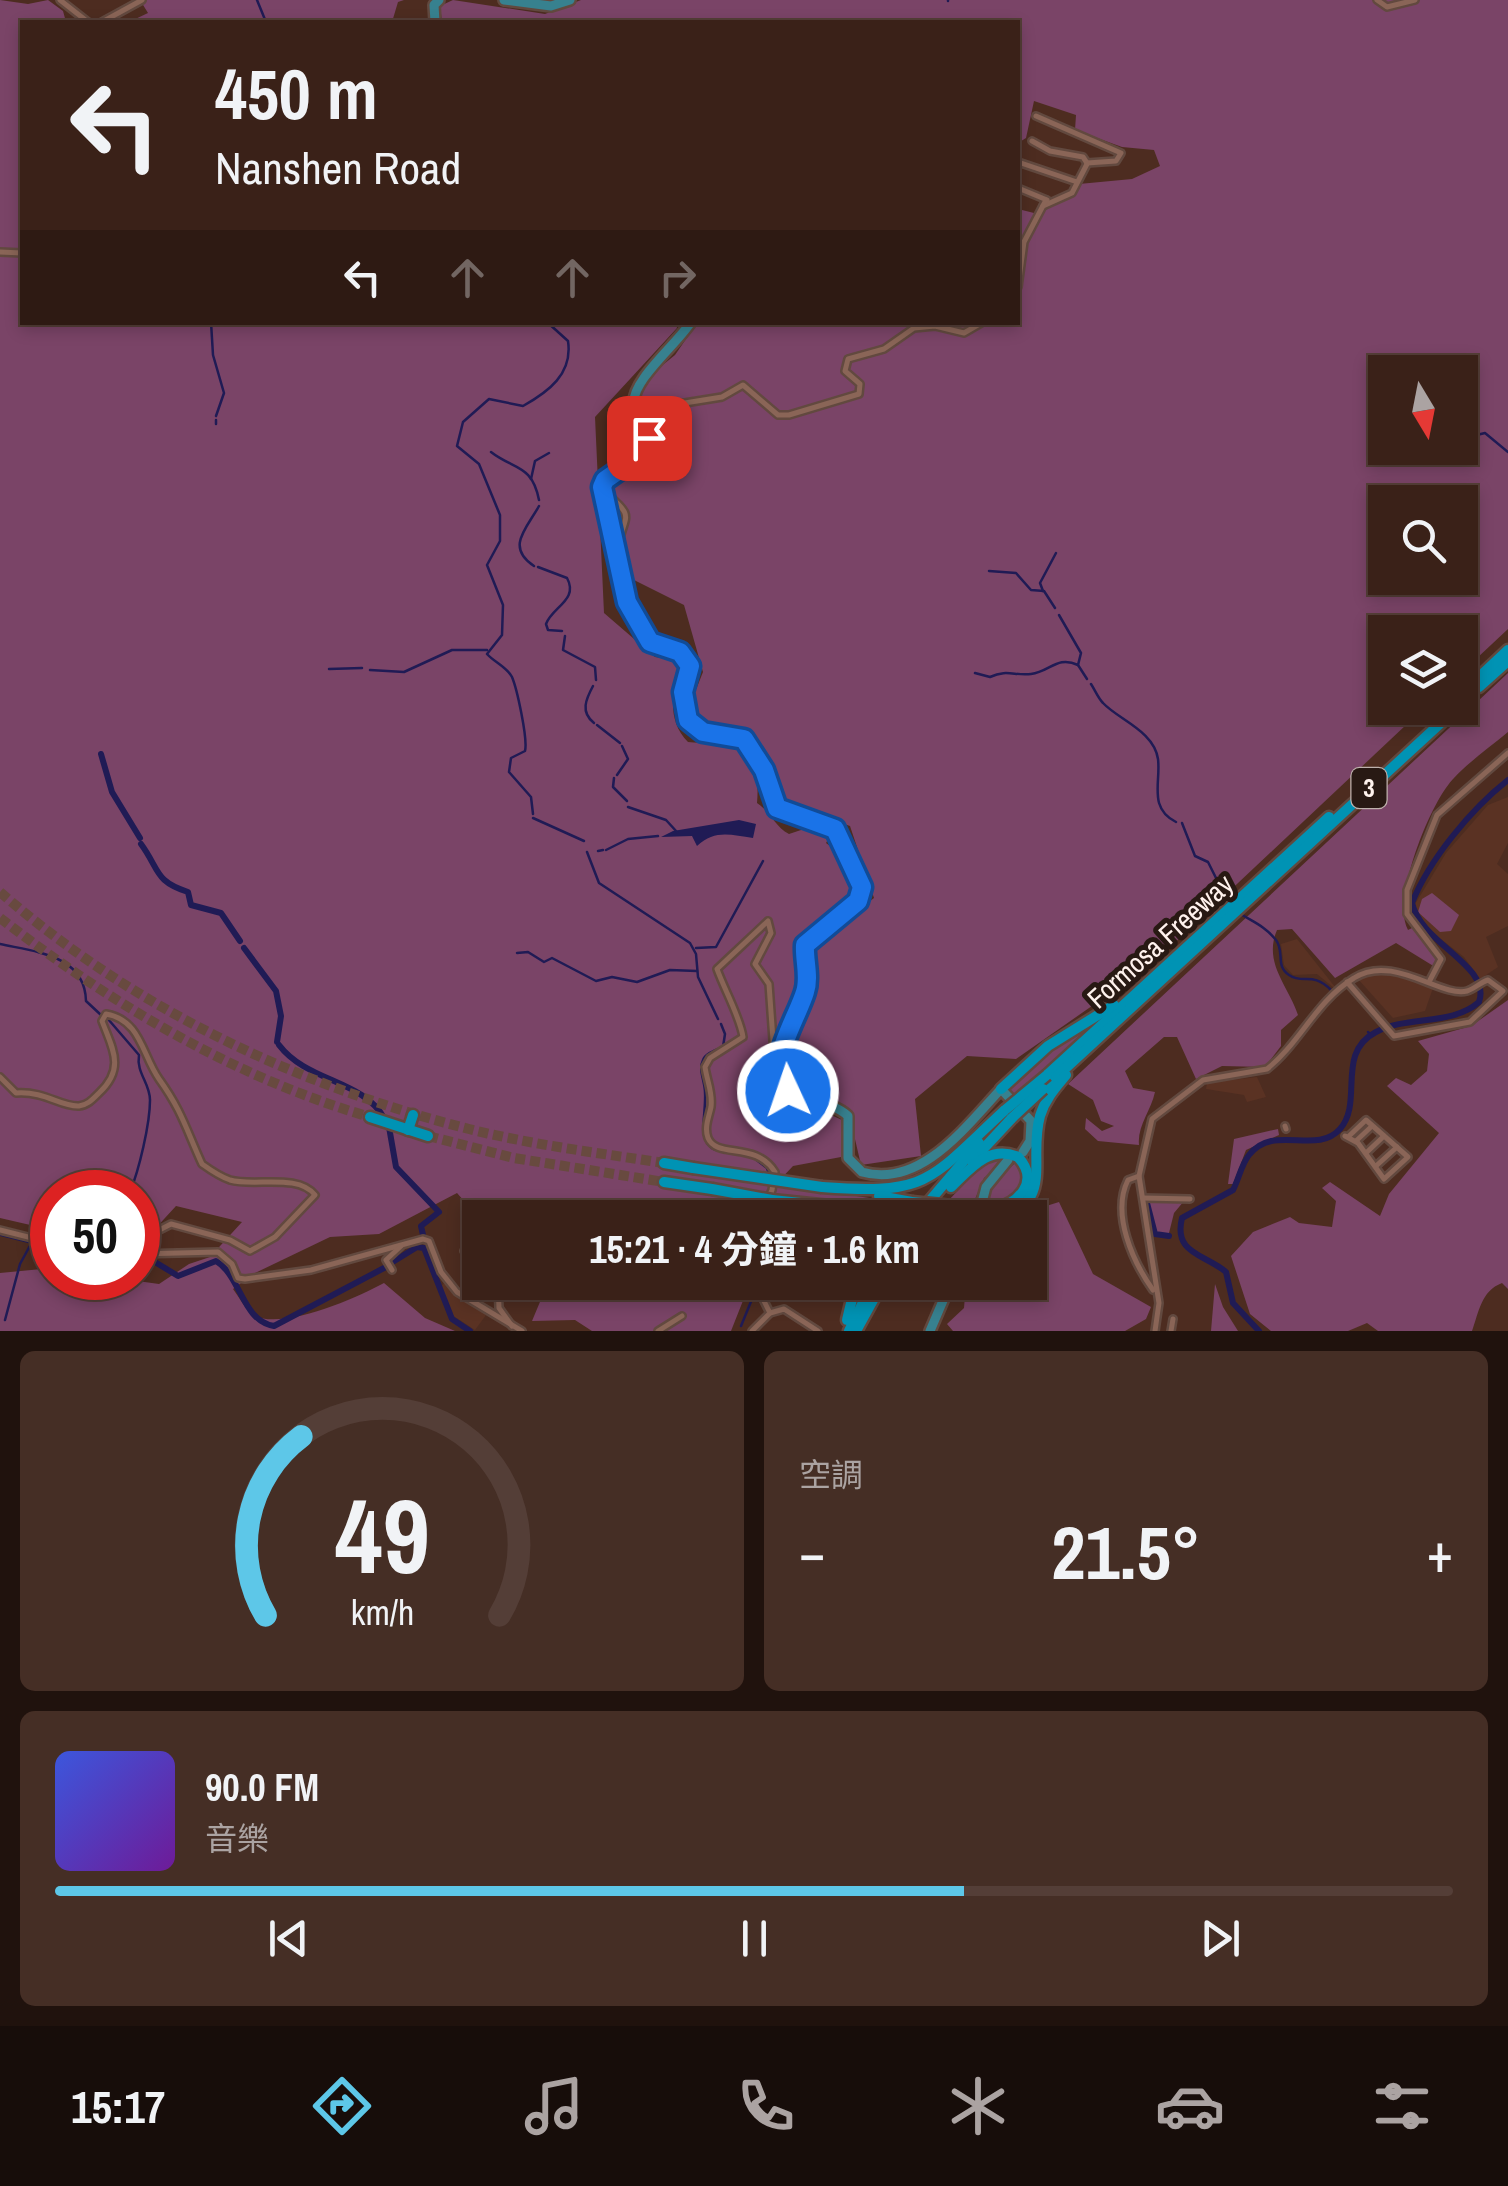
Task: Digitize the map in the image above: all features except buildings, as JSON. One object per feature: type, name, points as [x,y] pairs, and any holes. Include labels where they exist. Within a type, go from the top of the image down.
[{"type":"highway","name":"Formosa Freeway","points":[[1478,685],[1508,650]]},
{"type":"highway","name":"Formosa Freeway","points":[[1478,681],[1508,660]]},
{"type":"highway","name":"Formosa Freeway","points":[[1280,867],[1429,725]]},
{"type":"highway","name":"Formosa Freeway","points":[[941,1200],[1008,1114],[1047,1091],[1206,934],[1437,725]]},
{"type":"highway","name":"Formosa Freeway","points":[[925,1200],[1047,1075],[1185,948],[1206,934]]},
{"type":"highway","points":[[1002,1089],[1048,1046],[1105,1012],[1185,948]]},
{"type":"highway","points":[[1028,1200],[1037,1179],[1040,1117],[1047,1091]]},
{"type":"highway","points":[[822,1187],[891,1191],[917,1184],[1008,1114]]},
{"type":"highway","points":[[408,1130],[413,1115]]},
{"type":"highway","points":[[370,1117],[428,1136]]},
{"type":"highway","points":[[951,1187],[988,1155],[1001,1152],[1018,1157],[1028,1173],[1026,1188],[1016,1200]]},
{"type":"highway","points":[[664,1163],[900,1200]]},
{"type":"highway","points":[[677,1166],[669,1183],[772,1200]]},
{"type":"highway","points":[[846,1331],[862,1301]]},
{"type":"highway","points":[[856,1331],[862,1301]]},
{"type":"main road","points":[[504,0],[551,6],[570,0]]},
{"type":"main road","points":[[689,325],[674,348],[640,380],[634,394],[635,411],[648,433],[646,448],[605,480],[604,492],[627,602],[654,645],[680,652],[690,666],[683,692],[688,720],[703,732],[744,739],[764,770],[777,808],[835,829],[862,887],[858,901],[805,945],[805,995],[775,1068],[779,1084],[788,1091],[841,1109],[848,1116],[848,1158],[853,1167],[870,1175],[906,1169],[934,1156],[1002,1089],[1029,1117],[1032,1133],[1022,1150]]},
{"type":"main road","points":[[983,1200],[988,1182],[1010,1161]]},
{"type":"main road","points":[[930,1331],[943,1300]]},
{"type":"street","points":[[60,0],[85,20]]},
{"type":"street","points":[[106,20],[142,0]]},
{"type":"street","points":[[1377,0],[1388,8],[1415,0]]},
{"type":"street","points":[[1036,116],[1121,153],[1116,161],[1087,163]]},
{"type":"street","points":[[1032,141],[1050,151],[1084,157],[1087,163]]},
{"type":"street","points":[[1020,163],[1076,182]]},
{"type":"street","points":[[1040,207],[1072,193],[1087,163]]},
{"type":"street","points":[[1020,189],[1055,201]]},
{"type":"street","points":[[1020,274],[1024,242],[1046,200]]},
{"type":"street","points":[[1020,258],[1022,262]]},
{"type":"street","points":[[635,411],[722,397],[743,385],[778,415],[789,414],[859,394],[860,384],[845,371],[848,359],[884,349],[914,328],[935,326],[968,333],[979,325]]},
{"type":"street","points":[[604,492],[626,510],[629,519],[616,554]]},
{"type":"street","points":[[1430,980],[1442,958],[1407,914],[1407,890],[1437,816],[1508,753]]},
{"type":"street","points":[[768,1200],[774,1172],[757,1154],[717,1149],[711,1144],[706,1127],[712,1094],[705,1067],[710,1058],[742,1037],[740,1020],[728,1003],[717,970],[762,922],[772,926],[755,964],[769,984],[775,1068]]},
{"type":"street","points":[[1155,1331],[1160,1317],[1140,1176],[1152,1119],[1199,1082],[1268,1069],[1313,1012],[1347,982],[1376,969],[1462,991],[1482,981],[1493,981],[1503,991],[1470,1022],[1392,1034],[1347,982]]},
{"type":"street","points":[[0,1077],[16,1093],[40,1092],[74,1106],[88,1103],[111,1081],[115,1068],[115,1045],[102,1021],[106,1014],[113,1015],[140,1038],[158,1078],[186,1117],[202,1164],[230,1180],[284,1184],[310,1189],[315,1195],[274,1237],[250,1251],[230,1240],[171,1224],[160,1232]]},
{"type":"street","points":[[1366,1120],[1372,1126],[1408,1157],[1384,1179],[1356,1141],[1346,1136],[1366,1120]]},
{"type":"street","points":[[1356,1141],[1372,1126]]},
{"type":"street","points":[[1366,1153],[1384,1136]]},
{"type":"street","points":[[1376,1166],[1397,1147]]},
{"type":"street","points":[[1140,1176],[1128,1180],[1121,1206],[1135,1266],[1156,1292]]},
{"type":"street","points":[[1143,1198],[1190,1200]]},
{"type":"street","points":[[0,1230],[30,1237]]},
{"type":"street","points":[[160,1255],[218,1252],[232,1264],[238,1278],[245,1279],[310,1270],[404,1244],[429,1241],[448,1283],[522,1331]]},
{"type":"street","points":[[392,1270],[386,1260],[404,1244]]},
{"type":"street","points":[[499,1300],[499,1308],[514,1328]]},
{"type":"street","points":[[763,1300],[770,1313]]},
{"type":"street","points":[[752,1331],[770,1313],[784,1309],[818,1331]]},
{"type":"street","points":[[658,1331],[682,1316]]},
{"type":"street","points":[[1170,1331],[1173,1319]]},
{"type":"shaded area","points":[[0,0],[28,4],[48,0],[63,11],[65,20],[20,20],[20,325],[676,325],[595,417],[604,613],[655,657],[682,661],[673,703],[681,733],[688,742],[719,745],[742,753],[755,770],[757,803],[789,834],[810,827],[831,835],[826,843],[838,852],[855,891],[794,941],[799,987],[771,1065],[774,1089],[842,1120],[841,1157],[793,1166],[761,1200],[463,1200],[457,1193],[379,1234],[330,1237],[253,1274],[233,1289],[252,1315],[281,1319],[337,1304],[384,1283],[425,1318],[455,1331],[0,1331],[0,1273],[30,1270],[30,1300],[160,1300],[160,1283],[189,1264],[210,1257],[242,1222],[176,1206],[160,1223],[160,1170],[30,1170],[30,1225],[0,1218]]},
{"type":"shaded area","points":[[140,0],[404,0],[398,2],[393,20],[133,20],[148,13]]},
{"type":"shaded area","points":[[453,0],[545,14],[581,0],[1508,0],[1508,629],[1478,657],[1478,615],[1368,615],[1368,725],[1406,725],[1152,964],[1016,1059],[967,1056],[915,1099],[921,1156],[861,1165],[848,1109],[779,1076],[813,994],[809,947],[874,898],[850,826],[779,802],[772,773],[753,736],[718,729],[689,707],[703,672],[684,605],[630,578],[609,482],[659,446],[637,405],[643,381],[675,355],[696,325],[1020,325],[1020,210],[1038,214],[1043,203],[1057,203],[1074,195],[1079,184],[1132,179],[1160,166],[1154,150],[1122,147],[1075,130],[1076,115],[1034,101],[1026,138],[1020,142],[1020,20],[442,20],[440,6]]},
{"type":"shaded area","points":[[1508,673],[1508,732],[1444,790],[1424,829],[1409,875],[1404,916],[1408,930],[1412,928],[1438,959],[1435,967],[1396,943],[1335,978],[1292,929],[1277,930],[1273,942],[1275,963],[1298,1015],[1281,1030],[1281,1046],[1265,1067],[1222,1066],[1196,1079],[1177,1037],[1164,1037],[1125,1071],[1133,1088],[1155,1092],[1140,1131],[1139,1145],[1098,1141],[1085,1129],[1086,1118],[1102,1131],[1114,1126],[1101,1121],[1093,1100],[1068,1084],[1452,725],[1478,725],[1478,701]]},
{"type":"shaded area","points":[[1508,797],[1508,843],[1497,864],[1508,874],[1508,926],[1486,937],[1498,967],[1480,979],[1464,957],[1423,925],[1414,906],[1446,853],[1488,805]]},
{"type":"shaded area","points":[[739,820],[756,824],[753,838],[717,835],[697,846],[692,836],[661,837],[673,831]]},
{"type":"shaded area","points":[[1432,893],[1459,915],[1451,931],[1440,932],[1418,912],[1422,899]]},
{"type":"shaded area","points":[[1297,939],[1334,988],[1317,974],[1293,975],[1284,965],[1281,944]]},
{"type":"shaded area","points":[[1377,972],[1434,985],[1425,1011],[1393,1018],[1358,979]]},
{"type":"shaded area","points":[[1508,1000],[1508,1289],[1502,1283],[1489,1291],[1472,1331],[1378,1331],[1367,1323],[1348,1331],[1271,1331],[1250,1314],[1231,1256],[1253,1232],[1290,1217],[1299,1223],[1332,1227],[1336,1201],[1322,1188],[1330,1182],[1380,1216],[1389,1194],[1439,1133],[1387,1086],[1396,1078],[1411,1085],[1427,1071],[1429,1054],[1418,1041],[1471,1026]]},
{"type":"shaded area","points":[[1096,1022],[1015,1096],[1008,1089],[1044,1055]]},
{"type":"shaded area","points":[[1257,1077],[1266,1097],[1247,1102],[1244,1095],[1206,1089],[1207,1083]]},
{"type":"shaded area","points":[[1278,1129],[1279,1135],[1246,1150],[1233,1184],[1228,1184],[1234,1139]]},
{"type":"shaded area","points":[[1009,1155],[1024,1169],[1013,1197],[987,1200],[997,1180],[1015,1163],[1009,1158],[984,1178],[975,1200],[949,1200],[982,1165]]},
{"type":"shaded area","points":[[778,1184],[882,1200],[826,1200],[774,1194]]},
{"type":"shaded area","points":[[1184,1201],[1174,1213],[1169,1233],[1148,1237],[1145,1202]]},
{"type":"shaded area","points":[[1059,1202],[1093,1274],[1151,1307],[1146,1319],[1125,1331],[953,1331],[947,1324],[964,1308],[965,1300],[1047,1300],[1047,1206]]},
{"type":"shaded area","points":[[444,1283],[486,1315],[475,1330],[452,1315],[440,1288]]},
{"type":"shaded area","points":[[1215,1284],[1223,1307],[1238,1331],[1211,1331]]},
{"type":"shaded area","points":[[541,1300],[743,1300],[731,1331],[592,1331],[575,1320],[532,1321]]},
{"type":"waterway","points":[[257,0],[265,20]]},
{"type":"waterway","points":[[211,325],[213,355],[224,393],[216,416]]},
{"type":"waterway","points":[[533,814],[531,797],[509,772],[511,758],[525,751],[526,745],[514,683],[507,670],[487,654],[502,635],[503,605],[487,565],[500,541],[500,515],[479,464],[457,446],[463,422],[489,399],[523,406],[557,381],[567,363],[568,341],[550,325]]},
{"type":"waterway","points":[[1478,435],[1485,433],[1508,452]]},
{"type":"waterway","points":[[491,452],[527,474],[539,500]]},
{"type":"waterway","points":[[531,479],[535,461],[549,453]]},
{"type":"waterway","points":[[534,566],[525,559],[520,544],[539,506]]},
{"type":"waterway","points":[[1043,591],[1040,583],[1056,553]]},
{"type":"waterway","points":[[538,567],[567,578],[570,592],[546,624],[548,630],[562,631]]},
{"type":"waterway","points":[[989,571],[1016,573],[1031,590],[1044,591],[1055,608]]},
{"type":"waterway","points":[[1059,615],[1081,653],[1078,665],[1087,679]]},
{"type":"waterway","points":[[565,636],[563,650],[595,667],[596,680]]},
{"type":"waterway","points":[[370,670],[404,672],[452,650],[487,650]]},
{"type":"waterway","points":[[975,673],[990,677],[1031,674],[1064,662],[1078,665]]},
{"type":"waterway","points":[[329,669],[362,668]]},
{"type":"waterway","points":[[1091,684],[1103,703],[1135,727],[1155,749],[1159,802],[1176,822]]},
{"type":"waterway","points":[[593,686],[586,710],[594,723]]},
{"type":"waterway","points":[[597,725],[620,743]]},
{"type":"waterway","points":[[617,775],[628,759],[622,746]]},
{"type":"waterway","points":[[101,754],[112,792],[140,838]]},
{"type":"waterway","points":[[614,778],[613,787],[627,801]]},
{"type":"waterway","points":[[1259,1331],[1233,1303],[1226,1272],[1186,1246],[1180,1230],[1182,1218],[1233,1190],[1246,1159],[1259,1146],[1270,1141],[1319,1140],[1340,1129],[1350,1105],[1356,1052],[1376,1032],[1443,1018],[1479,1002],[1480,989],[1475,977],[1428,931],[1412,903],[1452,836],[1508,780]]},
{"type":"waterway","points":[[628,807],[666,820],[677,832]]},
{"type":"waterway","points":[[533,818],[584,841]]},
{"type":"waterway","points":[[1182,823],[1195,856],[1208,862],[1229,904]]},
{"type":"waterway","points":[[606,850],[628,839],[658,836]]},
{"type":"waterway","points":[[141,844],[163,879],[188,892],[191,905],[221,913],[240,941]]},
{"type":"waterway","points":[[598,851],[603,850]]},
{"type":"waterway","points":[[587,852],[599,883],[690,943],[696,954],[698,977],[718,1019]]},
{"type":"waterway","points":[[696,948],[716,947],[763,861]]},
{"type":"waterway","points":[[1239,913],[1276,940],[1282,967],[1289,975],[1319,981],[1331,990]]},
{"type":"waterway","points":[[0,944],[43,953],[68,965],[77,974],[86,1001],[101,1015]]},
{"type":"waterway","points":[[244,948],[276,991],[281,1016],[277,1042]]},
{"type":"waterway","points":[[517,953],[528,952],[544,962],[552,958],[596,981],[612,977],[637,982],[670,970],[697,971]]},
{"type":"waterway","points":[[108,1019],[139,1055],[149,1094],[150,1110],[137,1170]]},
{"type":"waterway","points":[[721,1024],[725,1034],[723,1047],[706,1055],[702,1064],[704,1132],[711,1147],[732,1152]]},
{"type":"waterway","points":[[1368,1032],[1371,1035]]},
{"type":"waterway","points":[[279,1045],[304,1067],[363,1096],[384,1118]]},
{"type":"waterway","points":[[389,1127],[396,1167],[439,1212],[421,1226],[423,1235]]},
{"type":"waterway","points":[[754,1158],[767,1168],[770,1177]]},
{"type":"waterway","points":[[1147,1203],[1155,1234],[1169,1236]]},
{"type":"waterway","points":[[0,1233],[30,1240]]},
{"type":"waterway","points":[[5,1320],[20,1264],[30,1246]]},
{"type":"waterway","points":[[391,1263],[417,1247],[424,1248],[452,1319],[470,1331]]},
{"type":"waterway","points":[[160,1265],[178,1276],[216,1261],[255,1316],[274,1326],[386,1267]]},
{"type":"waterway","points":[[741,1326],[752,1300]]},
{"type":"tunnel","points":[[0,892],[52,934],[162,1007],[281,1066],[342,1090],[469,1129],[664,1163]]},
{"type":"tunnel","points":[[0,918],[86,980],[176,1035],[270,1081],[370,1117]]},
{"type":"tunnel","points":[[428,1136],[514,1158],[664,1182]]},
{"type":"route","points":[[649,438],[644,451],[605,480],[602,487],[627,602],[650,642],[680,652],[686,658],[690,673],[683,692],[688,720],[703,732],[744,739],[764,770],[777,808],[835,829],[862,887],[858,901],[805,945],[805,995],[775,1068],[779,1084],[788,1091]]}]
